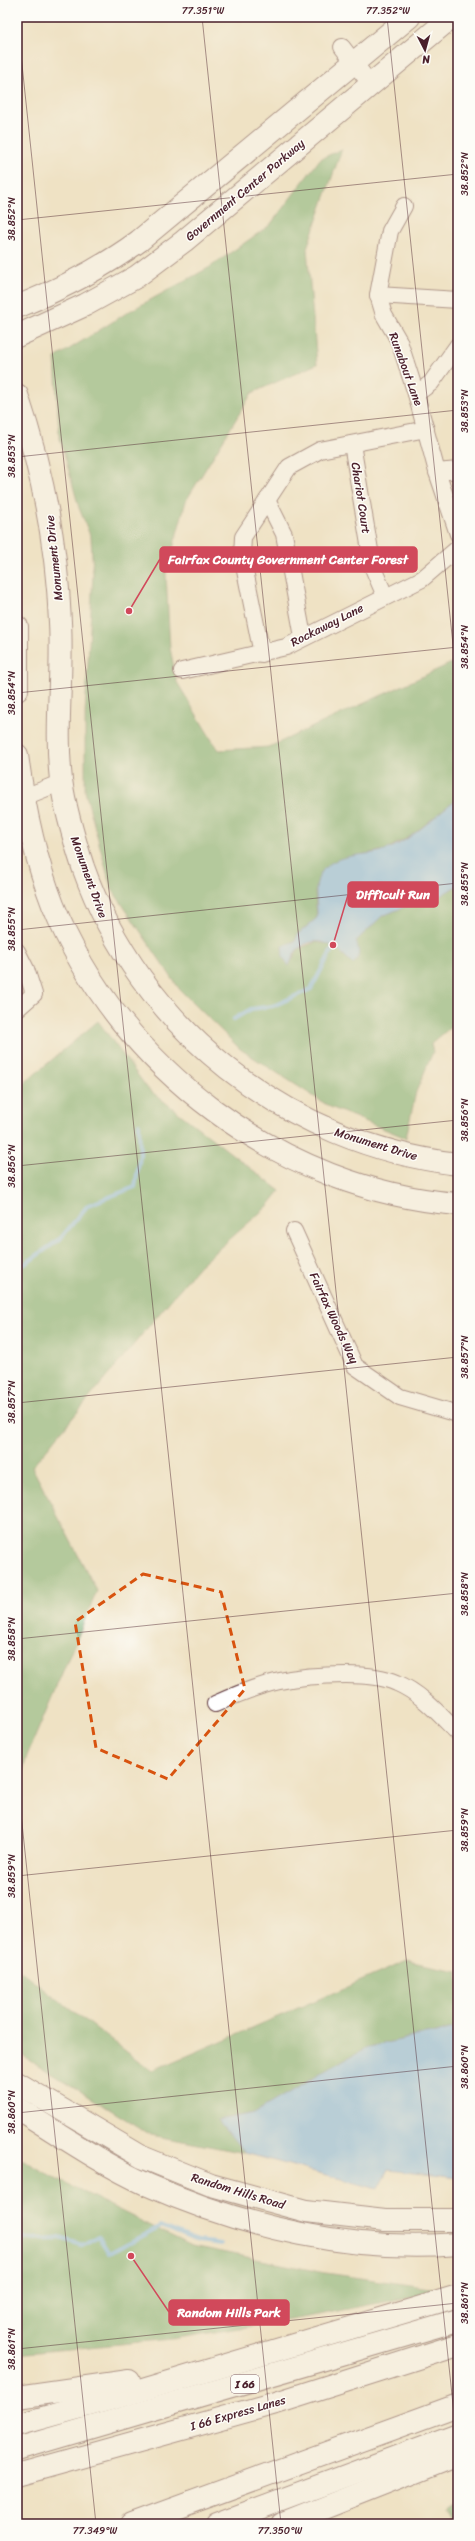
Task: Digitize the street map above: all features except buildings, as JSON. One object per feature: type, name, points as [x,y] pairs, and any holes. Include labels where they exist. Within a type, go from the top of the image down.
[{"type":"main road","points":[[17,307],[68,285],[128,249],[349,55],[409,17]]},
{"type":"main road","name":"Government Center Parkway","points":[[17,336],[85,305],[136,276],[184,241],[372,86],[442,25],[455,17]]},
{"type":"main road","name":"Monument Drive","points":[[17,394],[38,465],[54,544],[60,622],[59,746],[62,782],[80,857],[107,925],[129,962],[157,1000],[196,1041],[246,1084],[279,1105],[319,1125],[388,1150],[458,1164]]},
{"type":"main road","points":[[17,627],[17,690]]},
{"type":"main road","points":[[17,755],[19,791],[26,821],[40,869],[67,936],[107,1003],[128,1029],[167,1070],[235,1124],[304,1165],[385,1193],[433,1202],[458,1204]]},
{"type":"main road","name":"Random Hills Road","points":[[17,2083],[142,2157],[210,2185],[306,2211],[385,2220],[458,2220]]},
{"type":"main road","name":"Random Hills Road","points":[[17,2108],[101,2160],[147,2184],[233,2217],[303,2234],[340,2239],[414,2244],[458,2244]]},
{"type":"main road","points":[[17,2425],[129,2394],[458,2296]]},
{"type":"main road","name":"I 66","points":[[17,2449],[458,2320]]},
{"type":"main road","name":"I 66 Express Lanes","points":[[17,2475],[276,2403],[458,2345]]},
{"type":"main road","points":[[17,2397],[157,2377],[240,2360]]},
{"type":"main road","points":[[132,2524],[458,2405]]},
{"type":"main road","points":[[217,2524],[458,2434]]},
{"type":"main road","points":[[283,2524],[458,2454]]},
{"type":"street","points":[[349,55],[372,86]]},
{"type":"street","name":"Runabout Lane","points":[[404,206],[390,231],[378,295],[384,315],[398,341],[416,394],[437,472],[458,534]]},
{"type":"street","points":[[378,295],[458,300]]},
{"type":"street","points":[[416,394],[430,383],[458,345]]},
{"type":"street","points":[[262,654],[242,556],[243,537],[289,467],[320,450],[426,429]]},
{"type":"street","name":"Chariot Court","points":[[352,444],[373,568],[385,596]]},
{"type":"street","points":[[437,472],[458,470]]},
{"type":"street","points":[[266,500],[284,534],[303,637]]},
{"type":"street","name":"Rockaway Lane","points":[[182,671],[262,654],[286,647],[385,596],[422,579],[458,548]]},
{"type":"street","points":[[19,791],[62,782]]},
{"type":"street","points":[[17,951],[26,970],[34,994],[17,1009]]},
{"type":"street","name":"Fairfax Woods Way","points":[[294,1231],[355,1366],[400,1397],[458,1414]]},
{"type":"street","points":[[216,1704],[248,1689],[298,1676],[362,1675],[397,1683],[425,1700],[458,1733]]},
{"type":"highlighted area","points":[[143,1574],[221,1592],[245,1689],[168,1779],[96,1748],[75,1622]]},
{"type":"green space","points":[[342,149],[307,248],[317,364],[252,393],[186,501],[166,574],[170,648],[177,682],[218,750],[269,747],[458,660],[458,798],[411,836],[385,850],[354,856],[315,891],[317,918],[298,934],[289,965],[298,949],[316,942],[333,945],[353,964],[356,941],[382,916],[404,907],[427,904],[458,885],[458,1021],[431,1044],[433,1052],[416,1092],[406,1138],[330,1107],[240,1049],[180,990],[111,888],[85,791],[85,714],[93,574],[91,538],[79,508],[59,435],[55,358],[128,312],[210,267],[270,225],[320,159]]},
{"type":"green space","points":[[98,1021],[148,1089],[280,1191],[268,1206],[199,1266],[32,1467],[97,1591],[27,1756],[17,1794],[17,1089]]},
{"type":"green space","points":[[407,1961],[458,1971],[458,2027],[365,2048],[254,2113],[218,2120],[245,2153],[151,2135],[17,2052],[17,1968],[152,2071]]},
{"type":"green space","points":[[17,2156],[56,2179],[192,2246],[326,2273],[445,2290],[308,2317],[172,2339],[17,2354]]},
{"type":"green space","points":[[458,2505],[458,2524],[456,2524],[449,2511]]},
{"type":"water","points":[[458,798],[458,885],[427,904],[404,907],[382,916],[356,941],[359,953],[353,964],[335,948],[328,944],[314,942],[306,944],[298,949],[289,966],[283,957],[282,946],[295,941],[298,934],[317,918],[316,889],[318,878],[327,866],[342,858],[386,850],[406,840]]},
{"type":"water","points":[[458,2027],[458,2178],[388,2170],[378,2189],[245,2153],[218,2120],[254,2113],[365,2048]]},
{"type":"waterway","points":[[234,1019],[251,1009],[273,1006],[311,989],[336,942]]},
{"type":"waterway","points":[[17,1265],[25,1264],[60,1239],[88,1205],[135,1187],[140,1155],[139,1124]]},
{"type":"waterway","points":[[17,2239],[60,2238],[82,2245],[98,2236],[109,2253],[161,2226],[198,2241],[221,2244]]},
{"type":"place","name":"Fairfax County Government Center Forest","points":[[129,611]]},
{"type":"place","name":"Difficult Run","points":[[333,945]]},
{"type":"place","name":"Random Hills Park","points":[[131,2256]]}]
